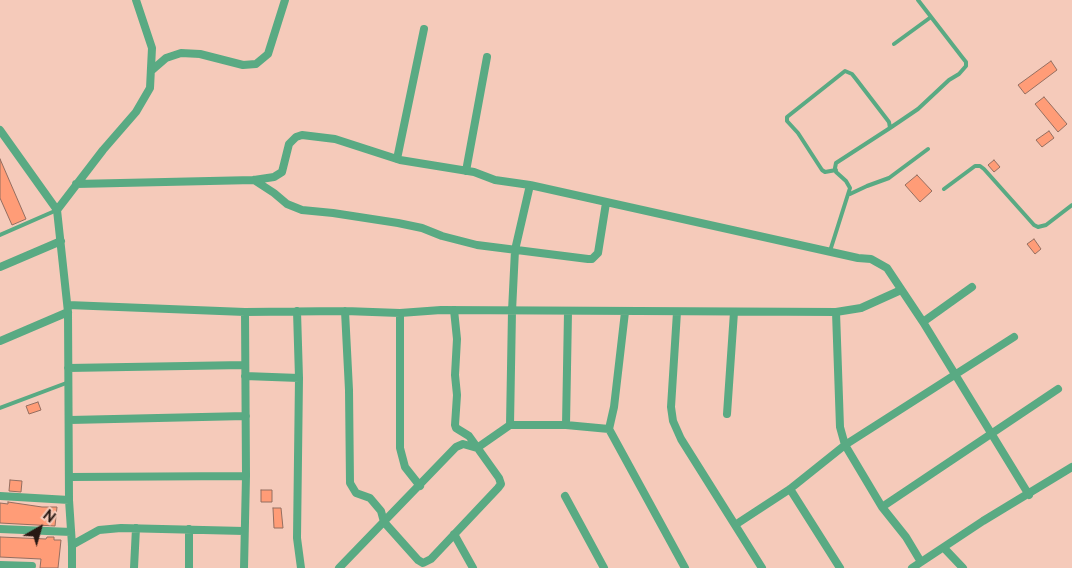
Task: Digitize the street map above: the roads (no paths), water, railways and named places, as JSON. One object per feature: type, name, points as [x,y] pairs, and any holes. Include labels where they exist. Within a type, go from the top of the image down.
[{"type":"street","points":[[57,210],[76,184],[136,112],[150,88],[152,48],[136,0]]},
{"type":"street","points":[[151,71],[166,58],[181,52],[200,54],[243,65],[256,64],[268,54],[285,0]]},
{"type":"street","points":[[397,158],[424,29]]},
{"type":"street","points":[[466,171],[487,57]]},
{"type":"street","points":[[0,130],[57,210],[68,308],[69,500],[72,568]]},
{"type":"street","points":[[76,184],[254,180],[274,177],[282,172],[289,144],[296,137],[302,135],[335,139],[397,158],[466,171],[495,180],[530,185],[871,259],[887,268],[955,374],[1028,495]]},
{"type":"street","points":[[254,180],[287,204],[302,210],[333,212],[398,222],[477,245],[592,259],[598,253],[606,203]]},
{"type":"street","points":[[510,425],[515,250],[530,185]]},
{"type":"street","points":[[0,267],[61,241]]},
{"type":"street","points":[[922,322],[972,287]]},
{"type":"street","points":[[0,341],[68,308],[400,313],[454,310],[836,312],[861,308],[901,290]]},
{"type":"street","points":[[345,311],[349,390],[350,483],[356,493],[370,498],[381,511],[384,522],[422,563],[431,559],[501,484],[499,478],[469,436],[456,428],[458,395],[455,375],[457,339],[454,310]]},
{"type":"street","points":[[297,311],[299,378],[297,538],[301,568]]},
{"type":"street","points":[[244,568],[246,476],[245,312]]},
{"type":"street","points":[[566,425],[568,312]]},
{"type":"street","points":[[624,312],[614,407],[609,428],[685,568]]},
{"type":"street","points":[[677,312],[672,407],[673,422],[681,439],[762,568]]},
{"type":"street","points":[[727,414],[734,312]]},
{"type":"street","points":[[836,312],[840,427],[845,444],[882,506],[906,537],[920,562]]},
{"type":"street","points":[[400,313],[400,448],[406,467],[420,486]]},
{"type":"street","points":[[735,525],[790,489],[845,444],[1014,337]]},
{"type":"street","points":[[68,368],[245,365]]},
{"type":"street","points":[[245,376],[299,378]]},
{"type":"street","points":[[882,506],[1058,389]]},
{"type":"street","points":[[70,420],[246,416]]},
{"type":"street","points":[[477,448],[510,425],[566,425],[609,428]]},
{"type":"street","points":[[338,568],[456,447],[463,444],[477,448]]},
{"type":"street","points":[[912,568],[1072,467]]},
{"type":"street","points":[[69,476],[246,476]]},
{"type":"street","points":[[790,489],[840,568]]},
{"type":"street","points":[[0,496],[69,500]]},
{"type":"street","points":[[565,496],[604,568]]},
{"type":"street","points":[[134,568],[136,528]]},
{"type":"street","points":[[72,545],[99,530],[189,528],[244,531]]},
{"type":"street","points":[[189,528],[189,568]]},
{"type":"street","points":[[0,529],[71,532]]},
{"type":"street","points":[[454,534],[473,568]]},
{"type":"street","points":[[944,548],[963,568]]},
{"type":"street","points":[[0,565],[32,566],[32,568]]},
{"type":"lane","points":[[830,251],[850,194],[849,184],[836,170],[836,163],[918,108],[966,66],[966,62],[918,0]]},
{"type":"lane","points":[[894,44],[931,17]]},
{"type":"lane","points":[[836,170],[826,172],[822,170],[798,133],[787,121],[787,117],[838,77],[846,71],[852,74],[889,122],[890,128]]},
{"type":"lane","points":[[850,194],[889,178],[928,149]]},
{"type":"lane","points":[[944,189],[975,166],[980,166],[984,168],[1034,225],[1038,227],[1046,225],[1072,205]]},
{"type":"lane","points":[[0,235],[57,210]]},
{"type":"lane","points":[[0,408],[68,382]]}]
